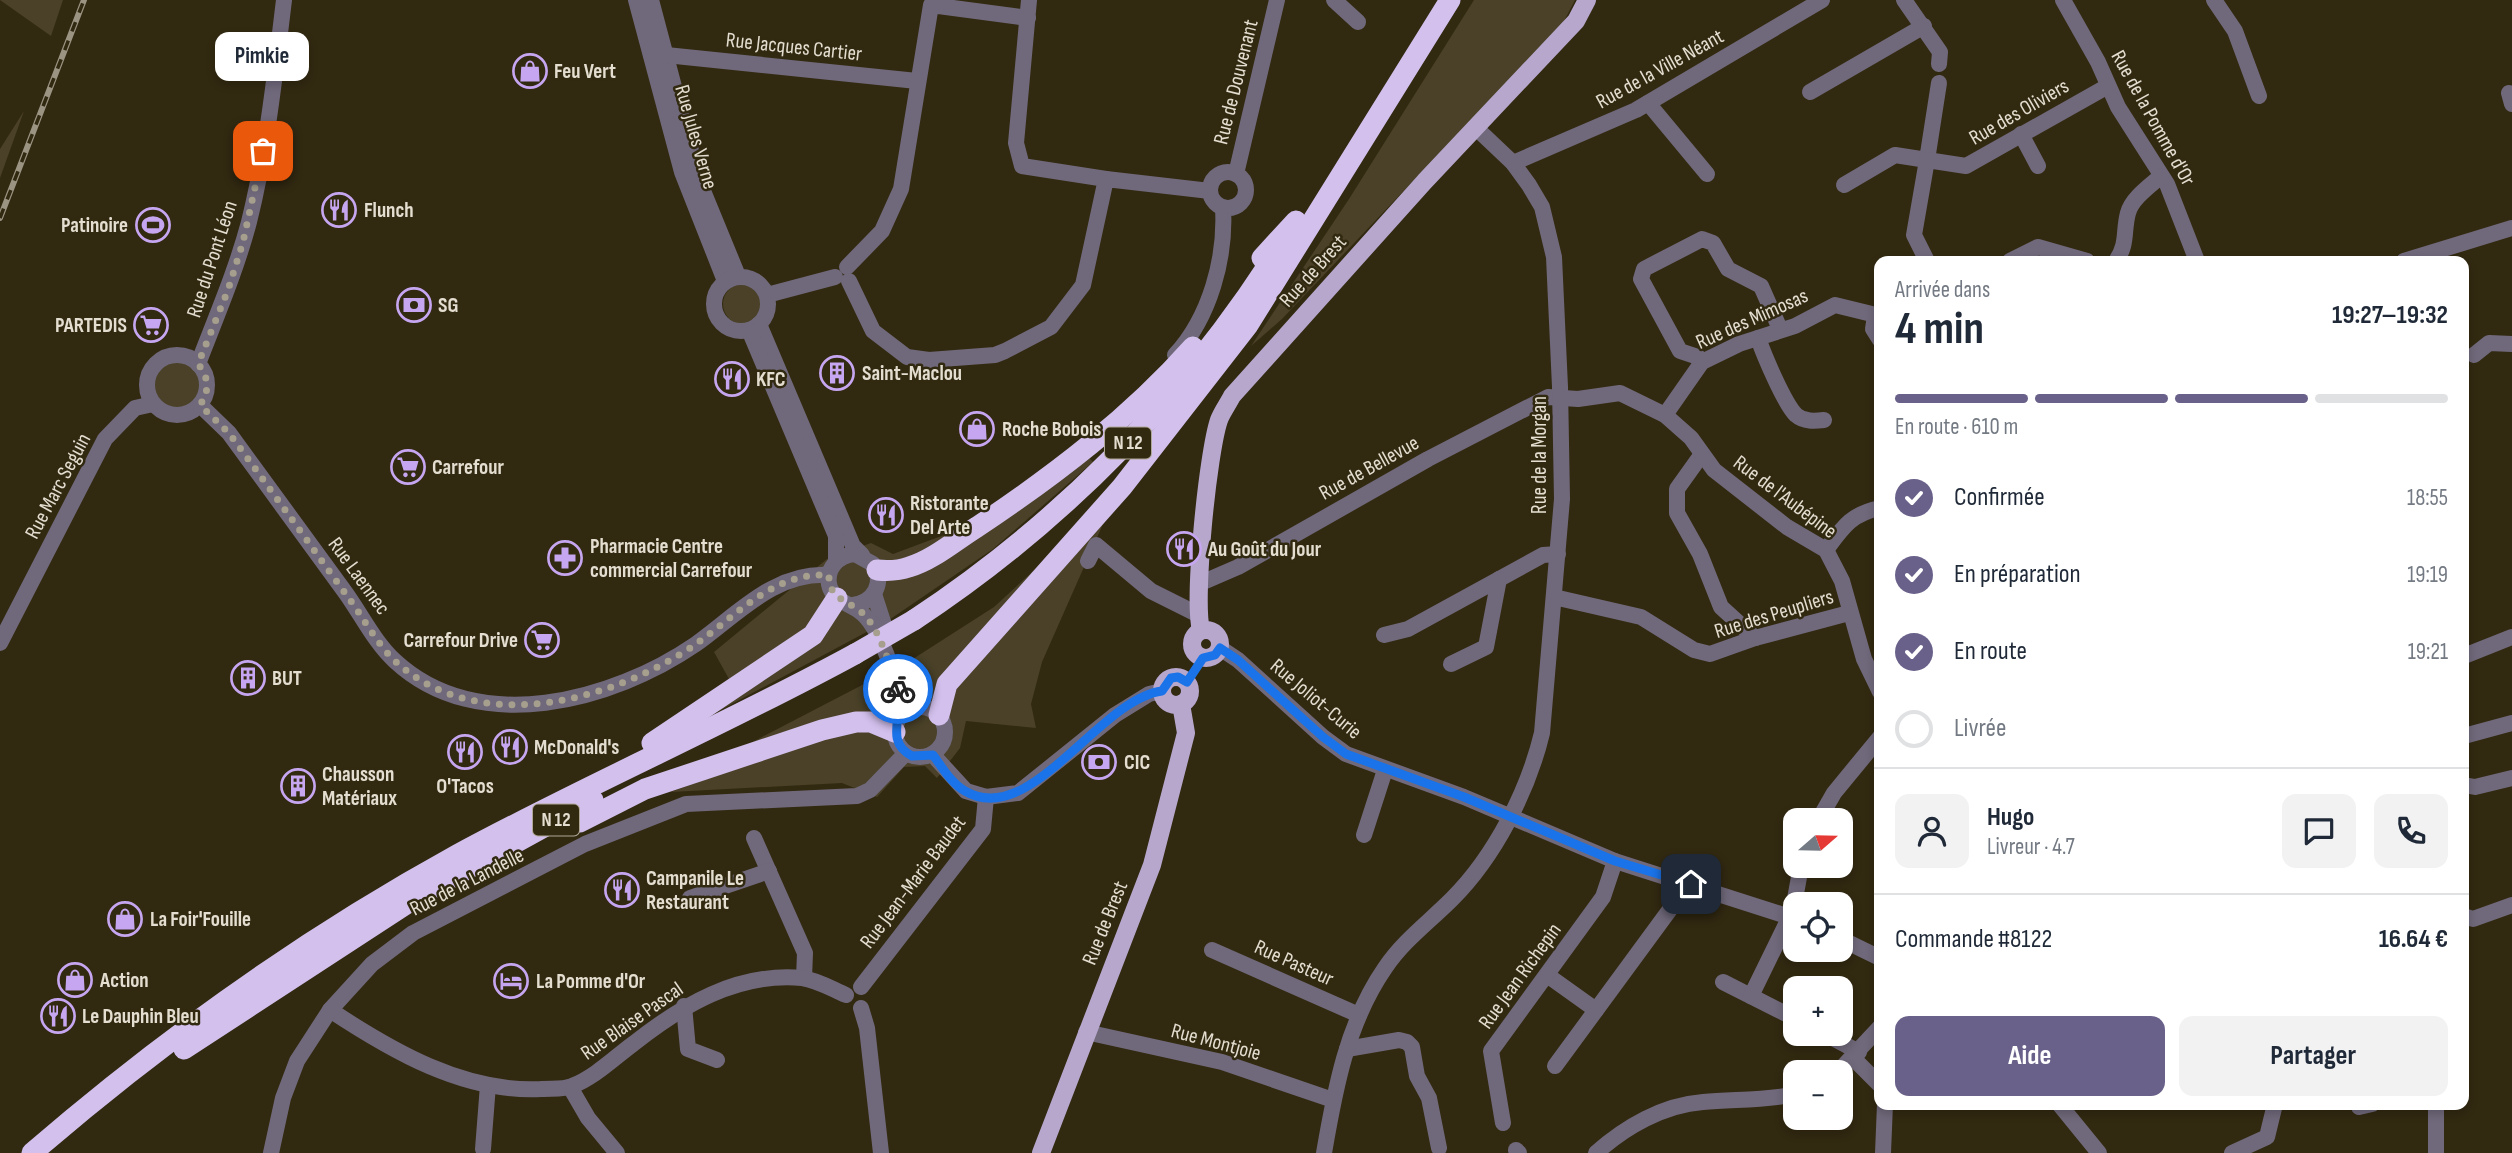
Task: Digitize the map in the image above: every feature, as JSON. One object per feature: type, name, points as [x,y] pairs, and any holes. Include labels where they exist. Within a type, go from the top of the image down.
[{"type":"highway","name":"N 12","points":[[915,627],[1018,545],[1120,452],[1207,352],[1296,221],[1434,0]]},
{"type":"highway","name":"N 12","points":[[54,1153],[177,1054],[420,895],[651,768],[857,660],[1007,570],[1078,510],[1126,463],[1248,325],[1450,0]]},
{"type":"highway","points":[[869,563],[894,571],[920,563],[1019,498],[1103,432],[1174,369],[1210,329],[1264,255],[1296,221]]},
{"type":"highway","points":[[931,711],[947,684],[1122,487],[1248,325]]},
{"type":"highway","points":[[591,786],[611,765],[689,720],[813,635],[845,601]]},
{"type":"highway","name":"N 12","points":[[32,1153],[144,1062],[299,951],[455,856],[591,786],[857,660]]},
{"type":"highway","points":[[265,994],[475,874],[645,789],[841,724],[898,724]]},
{"type":"main road","name":"Rue de Brest","points":[[1200,623],[1200,583],[1213,449],[1219,419],[1232,396],[1475,127],[1576,21],[1587,0]]},
{"type":"main road","points":[[1182,679],[1190,694],[1181,704],[1169,703],[1162,691],[1167,680],[1182,679],[1199,656],[1215,655],[1220,648],[1220,639],[1200,623],[1192,641],[1199,656]]},
{"type":"main road","name":"Rue de Brest","points":[[1041,1153],[1152,865],[1186,733],[1181,704]]},
{"type":"street","name":"Rue du Pont Léon","points":[[198,364],[228,290],[249,222],[268,128],[284,0]]},
{"type":"street","name":"Rue Jules Verne","points":[[636,0],[682,172],[732,279]]},
{"type":"street","name":"Rue Jules Verne","points":[[651,0],[704,197],[732,279]]},
{"type":"street","points":[[1029,0],[1016,143],[1022,166],[1210,191]]},
{"type":"street","name":"Rue de Douvenant","points":[[1236,174],[1277,0]]},
{"type":"street","points":[[1334,0],[1358,22]]},
{"type":"street","name":"Rue de la Ville Néant","points":[[1513,163],[1648,103],[1822,0]]},
{"type":"street","points":[[1904,0],[1940,52],[1939,64]]},
{"type":"street","name":"Rue de la Pomme d'Or","points":[[2063,0],[2108,86],[2161,176],[2179,211],[2195,256]]},
{"type":"street","points":[[2214,0],[2235,31],[2259,96]]},
{"type":"street","points":[[767,295],[844,275],[881,231],[901,189],[931,5],[1028,18]]},
{"type":"street","points":[[1810,92],[1924,26]]},
{"type":"street","name":"Rue Jacques Cartier","points":[[666,55],[917,81]]},
{"type":"street","points":[[1924,256],[1914,236],[1939,82]]},
{"type":"street","name":"Rue des Oliviers","points":[[1844,185],[1895,155],[1966,166],[2108,86]]},
{"type":"street","points":[[1648,103],[1707,174]]},
{"type":"street","name":"Rue de la Morgan","points":[[1324,1153],[1333,1100],[1346,1049],[1359,1016],[1386,965],[1471,877],[1512,810],[1534,767],[1542,733],[1562,499],[1557,295],[1550,234],[1542,208],[1513,163],[1475,127]]},
{"type":"street","points":[[2021,134],[2038,166]]},
{"type":"street","points":[[1236,174],[1246,184],[1246,194],[1238,206],[1223,208],[1216,203],[1210,191],[1218,175],[1236,174]]},
{"type":"street","points":[[2119,256],[2126,244],[2128,214],[2133,202],[2161,176]]},
{"type":"street","points":[[844,275],[873,331],[907,358],[929,360],[995,355],[1051,327],[1083,285],[1106,179]]},
{"type":"street","points":[[1103,432],[1180,350],[1212,288],[1223,245],[1223,208]]},
{"type":"street","points":[[2420,256],[2512,228]]},
{"type":"street","points":[[1702,362],[1680,351],[1641,279],[1644,269],[1702,239],[1713,243],[1728,269],[1760,286],[1780,330]]},
{"type":"street","points":[[2020,256],[2038,247],[2070,256]]},
{"type":"street","points":[[732,279],[759,283],[767,295],[767,311],[754,327],[734,330],[717,317],[715,294],[732,279]]},
{"type":"street","name":"Rue des Mimosas","points":[[1665,415],[1702,362],[1758,338],[1795,326],[1835,305],[1874,315]]},
{"type":"street","points":[[754,327],[853,546],[869,563],[878,586],[868,600],[845,601]]},
{"type":"street","points":[[754,327],[836,536],[829,584],[873,626],[899,691],[896,740],[906,753],[919,758],[933,755],[946,736],[931,711],[909,689],[874,594]]},
{"type":"street","points":[[1758,338],[1766,361],[1796,415],[1811,422],[1824,420]]},
{"type":"street","points":[[2474,355],[2490,343],[2512,344]]},
{"type":"street","points":[[181,355],[198,364],[207,380],[207,389],[200,405],[185,415],[176,416],[159,410],[153,404],[146,385],[153,366],[161,359],[181,355]]},
{"type":"street","name":"Rue de l'Aubépine","points":[[1560,396],[1578,399],[1620,393],[1665,415],[1691,438],[1714,470],[1787,527],[1826,550],[1842,581],[1849,613],[1864,659],[1874,680]]},
{"type":"street","name":"Rue de Bellevue","points":[[1200,583],[1238,567],[1513,414],[1548,397],[1560,396]]},
{"type":"street","name":"Rue Marc Seguin","points":[[0,643],[105,439],[135,408],[153,404]]},
{"type":"street","name":"Rue Laennec","points":[[200,405],[229,433],[394,660],[433,688],[473,699],[509,705],[591,694],[642,675],[695,645],[778,584],[833,568]]},
{"type":"street","points":[[1702,454],[1677,489],[1677,513],[1700,554],[1721,607],[1755,638]]},
{"type":"street","points":[[1826,550],[1848,519],[1860,512],[1874,509]]},
{"type":"street","points":[[1088,561],[1096,545],[1151,592],[1200,623]]},
{"type":"street","points":[[1384,635],[1408,629],[1546,553],[1558,554]]},
{"type":"street","points":[[833,568],[848,554],[869,563]]},
{"type":"street","points":[[1451,664],[1486,647],[1499,579]]},
{"type":"street","name":"Rue des Peupliers","points":[[1554,597],[1641,617],[1694,650],[1710,654],[1755,638],[1849,613]]},
{"type":"street","points":[[2469,654],[2512,637]]},
{"type":"street","name":"Rue Joliot-Curie","points":[[1220,648],[1238,660],[1332,745],[1385,770],[1512,810],[1615,861],[1783,915]]},
{"type":"street","points":[[986,797],[1018,793],[1028,787],[1115,715],[1149,694],[1162,691]]},
{"type":"street","points":[[898,724],[907,710],[931,711]]},
{"type":"street","points":[[2469,735],[2512,723]]},
{"type":"street","points":[[1825,808],[1834,793],[1874,744]]},
{"type":"street","name":"Rue de la Landelle","points":[[271,1153],[283,1098],[297,1061],[330,1010],[372,964],[413,933],[585,844],[686,804],[857,796],[877,785],[906,753]]},
{"type":"street","name":"Rue Jean-Marie Baudet","points":[[854,991],[983,829],[986,797],[966,791],[933,755]]},
{"type":"street","points":[[1364,835],[1385,770]]},
{"type":"street","points":[[2469,786],[2512,778]]},
{"type":"street","points":[[754,838],[805,953],[804,978]]},
{"type":"street","name":"Rue Jean Richepin","points":[[1503,1123],[1491,1051],[1603,897],[1615,861]]},
{"type":"street","points":[[690,898],[769,871]]},
{"type":"street","points":[[2469,918],[2473,919],[2512,905]]},
{"type":"street","points":[[1555,1066],[1671,908]]},
{"type":"street","points":[[1751,996],[1783,935]]},
{"type":"street","points":[[1853,945],[1874,955]]},
{"type":"street","name":"Rue Pasteur","points":[[1212,950],[1359,1016]]},
{"type":"street","points":[[1547,975],[1596,1010]]},
{"type":"street","name":"Rue Blaise Pascal","points":[[330,1010],[415,1059],[488,1085],[524,1090],[570,1087],[591,1076],[684,1006],[733,986],[769,979],[804,978],[854,991],[849,1005],[862,1008],[867,1028],[881,1153]]},
{"type":"street","points":[[1723,982],[1783,1012]]},
{"type":"street","points":[[684,1006],[688,1049],[718,1060]]},
{"type":"street","name":"Rue Montjoie","points":[[1086,1032],[1222,1062],[1333,1100]]},
{"type":"street","points":[[1851,1060],[1874,1034]]},
{"type":"street","points":[[1346,1049],[1399,1040],[1412,1047],[1419,1082],[1429,1098],[1439,1148]]},
{"type":"street","points":[[1843,1046],[1856,1055],[1874,1078]]},
{"type":"street","points":[[484,1149],[488,1085]]},
{"type":"street","points":[[570,1087],[588,1118],[617,1153]]},
{"type":"street","points":[[1596,1153],[1612,1139],[1672,1108],[1700,1102],[1783,1095]]},
{"type":"street","points":[[1883,1153],[1885,1110]]},
{"type":"street","points":[[2064,1110],[2099,1153]]},
{"type":"street","points":[[2232,1153],[2267,1137],[2274,1110]]},
{"type":"street","points":[[2436,1110],[2436,1153]]},
{"type":"shaded area","points":[[0,0],[63,0],[51,36]]},
{"type":"shaded area","points":[[1474,0],[1575,0],[1563,23],[1282,319],[1251,346],[1349,199]]},
{"type":"shaded area","points":[[24,111],[0,178],[0,149]]},
{"type":"shaded area","points":[[743,284],[751,285],[757,290],[762,296],[762,312],[757,318],[751,323],[743,324],[735,323],[729,318],[724,312],[723,304],[724,296],[729,290],[735,285]]},
{"type":"shaded area","points":[[177,360],[194,368],[202,385],[194,402],[177,410],[160,402],[152,385],[160,368]]},
{"type":"shaded area","points":[[1075,444],[1093,462],[993,549],[889,620],[715,713],[729,679],[714,652],[827,559],[871,543],[893,554],[952,532],[1024,484]]},
{"type":"shaded area","points":[[1103,524],[1042,662],[1031,704],[1036,728],[966,721],[960,748],[937,778],[925,766],[904,767],[877,797],[842,783],[671,792],[734,769],[735,751],[916,657],[994,607],[1045,560]]},
{"type":"railway","points":[[0,218],[84,0]]},
{"type":"way so far","points":[[263,151],[243,242],[228,290],[198,364],[207,380],[205,398],[200,405],[211,412],[229,433],[394,660],[433,688],[473,699],[509,705],[576,697],[642,675],[695,645],[743,607],[778,584],[807,574],[829,575],[829,584],[837,598],[844,603],[853,604],[873,626],[898,689]]},
{"type":"place","name":"Feu Vert","points":[[530,71]]},
{"type":"place","name":"Pimkie","points":[[263,151]]},
{"type":"place","name":"Flunch","points":[[339,210]]},
{"type":"place","name":"Patinoire","points":[[153,225]]},
{"type":"place","name":"SG","points":[[414,305]]},
{"type":"place","name":"PARTEDIS","points":[[151,325]]},
{"type":"place","name":"Saint-Maclou","points":[[837,373]]},
{"type":"place","name":"KFC","points":[[732,379]]},
{"type":"place","name":"Roche Bobois","points":[[977,429]]},
{"type":"place","name":"Carrefour","points":[[408,467]]},
{"type":"place","name":"Ristorante Del Arte","points":[[886,515]]},
{"type":"place","name":"Au Goût du Jour","points":[[1184,549]]},
{"type":"place","name":"Pharmacie Centre commercial Carrefour","points":[[565,558]]},
{"type":"place","name":"Carrefour Drive","points":[[542,640]]},
{"type":"place","name":"BUT","points":[[248,678]]},
{"type":"place","name":"McDonald's","points":[[510,747]]},
{"type":"place","name":"O'Tacos","points":[[465,752]]},
{"type":"place","name":"CIC","points":[[1099,762]]},
{"type":"place","name":"Chausson Matériaux","points":[[298,786]]},
{"type":"place","name":"Campanile Le Restaurant","points":[[622,890]]},
{"type":"place","name":"La Foir'Fouille","points":[[125,919]]},
{"type":"place","name":"Action","points":[[75,980]]},
{"type":"place","name":"La Pomme d'Or","points":[[511,981]]},
{"type":"place","name":"Le Dauphin Bleu","points":[[58,1016]]},
{"type":"route","points":[[898,689],[901,716],[895,732],[900,747],[906,753],[919,758],[933,755],[955,783],[966,791],[978,796],[1001,796],[1018,793],[1028,787],[1115,715],[1149,694],[1162,691],[1167,680],[1178,677],[1187,682],[1203,658],[1215,655],[1220,648],[1238,660],[1332,745],[1346,754],[1464,797],[1615,861],[1691,884]]}]
